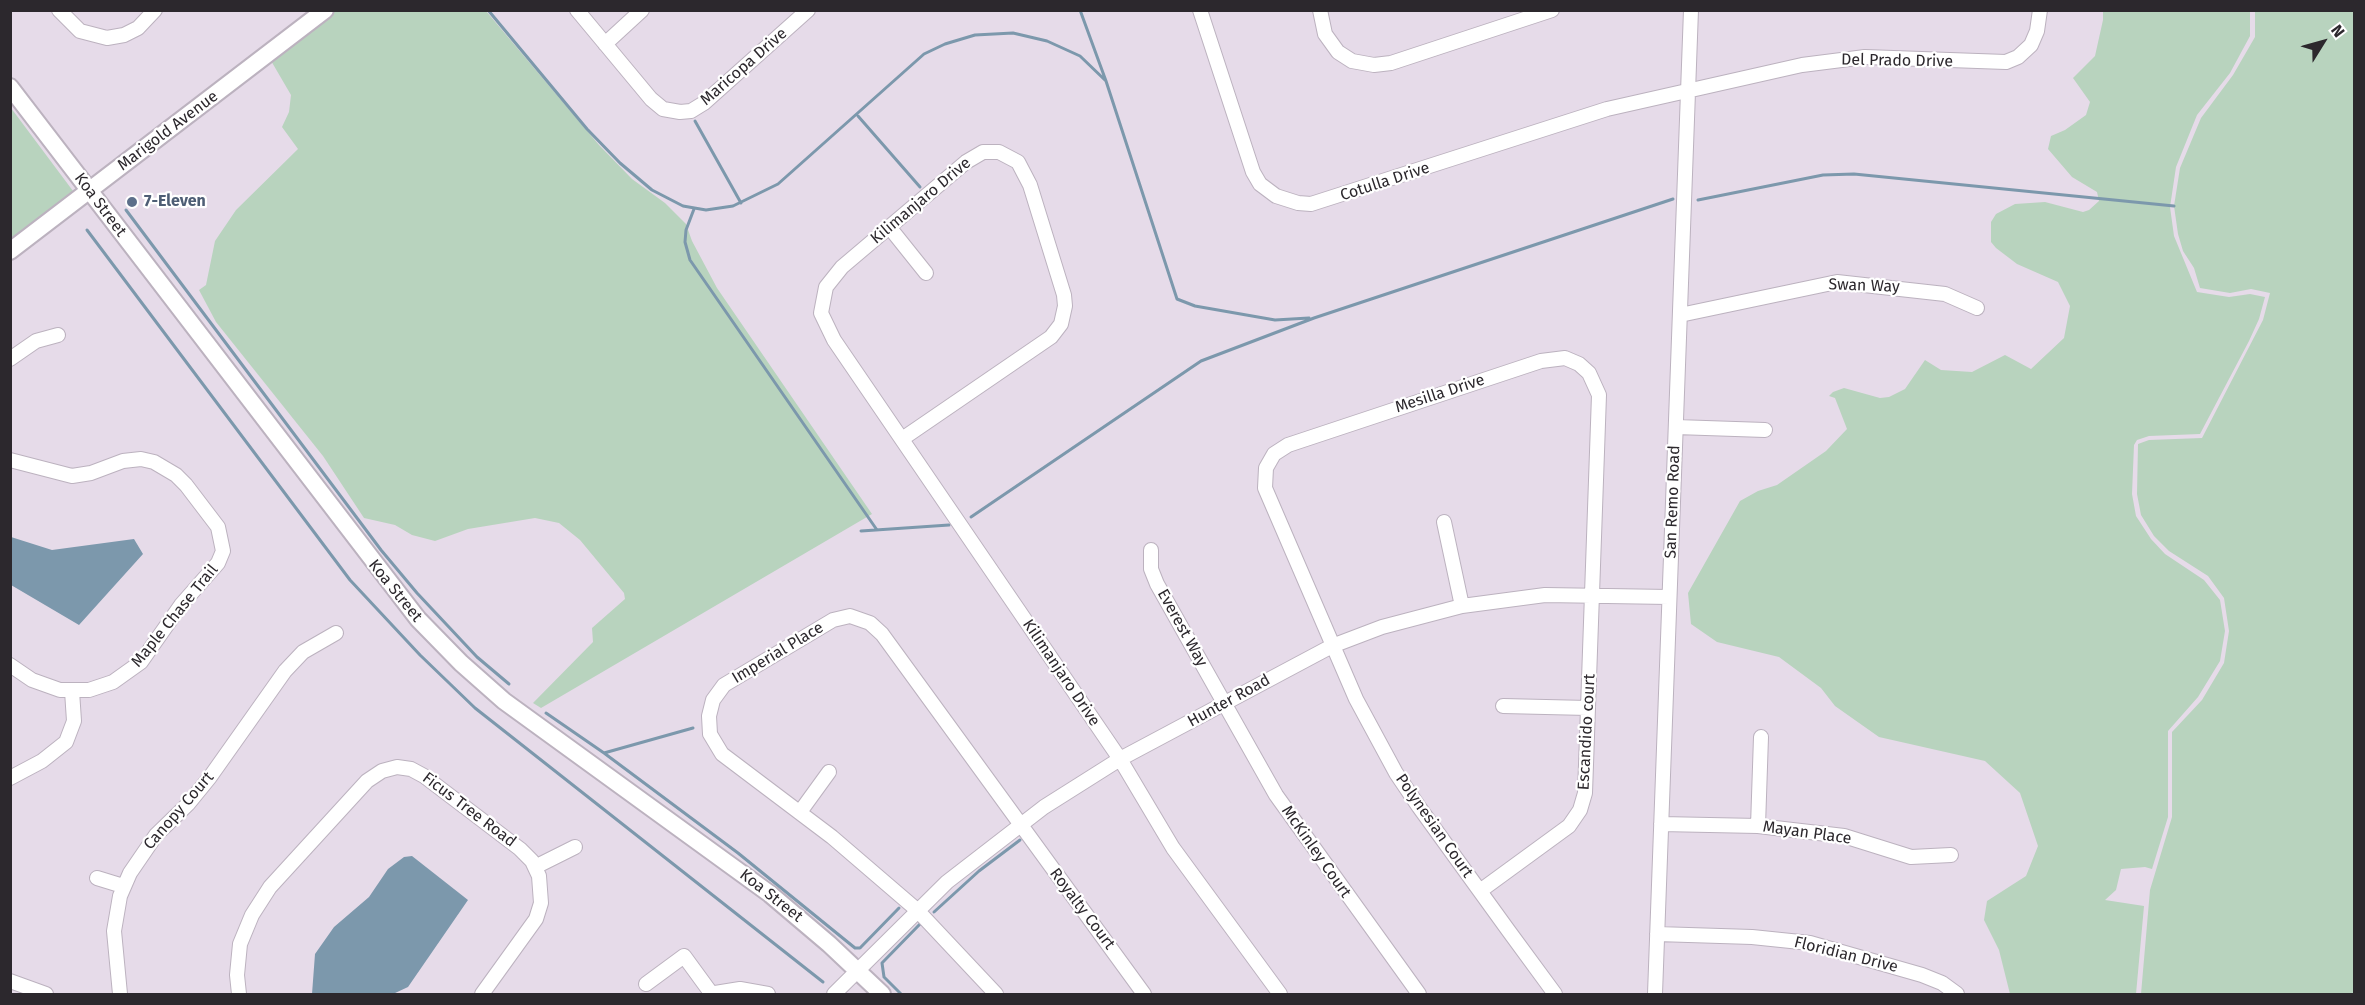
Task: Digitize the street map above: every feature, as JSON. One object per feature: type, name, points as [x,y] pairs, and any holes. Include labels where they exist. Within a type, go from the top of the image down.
[{"type":"main road","name":"Marigold Avenue","points":[[10,251],[325,10]]},
{"type":"main road","name":"Koa Street","points":[[10,87],[375,566],[418,619],[461,663],[544,732],[761,888],[857,969],[882,994]]},
{"type":"street","points":[[59,10],[80,31],[107,38],[124,35],[138,28],[155,10]]},
{"type":"street","name":"Maricopa Drive","points":[[577,10],[657,105],[675,112],[691,111],[720,90],[808,10]]},
{"type":"street","points":[[605,44],[642,10]]},
{"type":"street","name":"Cotulla Drive","points":[[1200,10],[1253,172],[1268,190],[1298,203],[1320,202],[1607,109],[1688,90]]},
{"type":"street","points":[[1320,10],[1325,34],[1338,52],[1352,61],[1374,65],[1391,63],[1552,10]]},
{"type":"street","name":"San Remo Road","points":[[1655,994],[1691,10]]},
{"type":"street","name":"Del Prado Drive","points":[[1688,90],[1843,58],[2006,62],[2022,53],[2033,41],[2040,10]]},
{"type":"street","name":"Kilimanjaro Drive","points":[[902,439],[1051,337],[1061,324],[1065,306],[1030,185],[1022,167],[1006,154],[992,151],[975,155],[890,228],[831,279],[822,294],[821,313],[834,340],[1119,759]]},
{"type":"street","points":[[890,228],[926,273]]},
{"type":"street","name":"Swan Way","points":[[1680,315],[1837,282],[1945,294],[1977,308]]},
{"type":"street","points":[[10,358],[36,341],[58,335]]},
{"type":"street","name":"Mesilla Drive","points":[[1332,645],[1264,488],[1266,468],[1274,454],[1288,445],[1314,435],[1551,358],[1565,358],[1584,368],[1594,380],[1599,395],[1593,595]]},
{"type":"street","points":[[1676,427],[1765,430]]},
{"type":"street","name":"Maple Chase Trail","points":[[10,460],[72,476],[86,475],[141,454],[166,468],[186,485],[218,527],[223,550],[218,563],[181,605],[135,667],[106,685],[72,691],[41,685],[10,665]]},
{"type":"street","points":[[1444,522],[1462,606]]},
{"type":"street","name":"Everest Way","points":[[1151,550],[1151,569],[1157,584],[1224,704]]},
{"type":"street","name":"Hunter Road","points":[[834,994],[917,910],[965,866],[1019,824],[1119,759],[1332,645],[1391,624],[1462,606],[1545,595],[1669,597]]},
{"type":"street","name":"Escandido court","points":[[1480,891],[1563,830],[1578,814],[1583,802],[1587,774],[1593,595]]},
{"type":"street","name":"Imperial Place","points":[[917,910],[800,812],[717,749],[710,734],[710,707],[716,694],[728,682],[825,624],[850,616],[870,623],[882,634],[1019,824]]},
{"type":"street","name":"Canopy Court","points":[[120,994],[114,931],[123,886],[140,855],[210,777],[285,671],[303,652],[336,633]]},
{"type":"street","name":"Polynesian Court","points":[[1332,645],[1356,699],[1396,773],[1555,994]]},
{"type":"street","points":[[10,778],[42,761],[66,742],[74,721],[72,691]]},
{"type":"street","name":"McKinley Court","points":[[1224,704],[1276,795],[1419,994]]},
{"type":"street","points":[[1503,706],[1588,708]]},
{"type":"street","points":[[1758,826],[1761,736]]},
{"type":"street","points":[[1119,759],[1173,848],[1280,994]]},
{"type":"street","name":"Ficus Tree Road","points":[[239,994],[238,955],[247,924],[257,906],[282,873],[367,781],[382,771],[404,768],[424,776],[520,849],[535,867]]},
{"type":"street","points":[[800,812],[830,772]]},
{"type":"street","name":"Royalty Court","points":[[1019,824],[1144,994]]},
{"type":"street","name":"Mayan Place","points":[[1661,824],[1758,826],[1844,836],[1911,857],[1951,855]]},
{"type":"street","points":[[482,994],[536,919],[541,896],[535,867],[575,847]]},
{"type":"street","points":[[97,878],[123,886]]},
{"type":"street","points":[[917,910],[996,994]]},
{"type":"street","name":"Floridian Drive","points":[[1657,934],[1752,937],[1810,943],[1922,975],[1942,982],[1957,994]]},
{"type":"street","points":[[646,984],[684,956],[710,994],[740,989],[768,994]]},
{"type":"street","points":[[10,981],[46,994]]},
{"type":"green space","points":[[333,11],[486,11],[599,145],[632,179],[665,203],[686,224],[692,241],[717,288],[872,514],[541,708],[533,703],[593,642],[592,628],[625,599],[624,593],[580,540],[559,523],[535,518],[468,529],[435,541],[412,535],[395,525],[364,518],[323,456],[216,322],[199,290],[206,285],[215,241],[236,210],[298,149],[282,127],[289,112],[291,95],[270,59]]},
{"type":"green space","points":[[2103,11],[2250,11],[2250,36],[2230,73],[2197,115],[2176,167],[2170,207],[2174,236],[2197,292],[2229,297],[2250,294],[2265,297],[2259,319],[2249,341],[2200,434],[2149,436],[2137,440],[2134,445],[2132,494],[2136,516],[2151,539],[2165,554],[2204,580],[2220,600],[2225,631],[2220,661],[2198,697],[2168,731],[2168,817],[2152,869],[2145,867],[2121,869],[2116,890],[2105,900],[2144,906],[2136,994],[2010,994],[1999,950],[1984,920],[1987,901],[2026,876],[2038,846],[2020,793],[1985,761],[1879,737],[1835,706],[1821,688],[1779,657],[1717,642],[1691,624],[1688,593],[1740,501],[1758,491],[1777,485],[1826,451],[1847,429],[1835,398],[1829,396],[1833,392],[1844,388],[1880,398],[1889,397],[1905,389],[1925,360],[1941,370],[1972,372],[2005,355],[2031,369],[2064,338],[2070,306],[2058,282],[2017,264],[1996,248],[1991,242],[1991,222],[1996,214],[2015,204],[2045,202],[2083,212],[2099,201],[2097,192],[2072,177],[2048,149],[2051,136],[2065,130],[2086,115],[2090,102],[2073,78],[2095,56]]},
{"type":"green space","points":[[2255,11],[2354,11],[2354,994],[2141,994],[2150,890],[2172,817],[2172,732],[2202,700],[2224,663],[2229,631],[2224,598],[2208,576],[2169,551],[2154,536],[2141,515],[2137,494],[2138,444],[2149,440],[2202,438],[2263,320],[2270,293],[2251,289],[2230,293],[2200,288],[2194,268],[2183,251],[2174,206],[2180,168],[2201,118],[2233,75],[2255,37]]},
{"type":"green space","points":[[11,108],[76,195],[11,245]]},
{"type":"water","points":[[11,537],[52,550],[134,539],[143,554],[79,625],[11,585]]},
{"type":"water","points":[[412,856],[468,900],[408,987],[393,994],[312,994],[315,954],[334,927],[369,897],[388,869],[404,857]]},
{"type":"waterway","points":[[488,10],[587,129],[620,163],[652,190],[683,206],[706,210],[733,206],[778,184],[924,54],[945,44],[975,35],[1013,33],[1047,41],[1080,56],[1106,81]]},
{"type":"waterway","points":[[1080,10],[1106,81],[1177,299],[1195,306],[1275,320],[1309,318]]},
{"type":"waterway","points":[[858,116],[920,187]]},
{"type":"waterway","points":[[695,121],[741,203]]},
{"type":"waterway","points":[[1698,200],[1823,175],[1854,174],[2174,206]]},
{"type":"waterway","points":[[971,517],[1201,361],[1314,318],[1673,199]]},
{"type":"waterway","points":[[694,209],[686,230],[685,242],[690,260],[877,530]]},
{"type":"waterway","points":[[126,210],[381,550],[417,593],[477,657],[509,684]]},
{"type":"waterway","points":[[87,230],[350,580],[420,655],[475,708],[823,982]]},
{"type":"waterway","points":[[861,531],[949,525]]},
{"type":"waterway","points":[[546,713],[604,753],[738,853],[855,948],[860,948],[899,908]]},
{"type":"waterway","points":[[604,753],[693,728]]},
{"type":"waterway","points":[[934,912],[979,871],[1020,840]]},
{"type":"waterway","points":[[901,994],[884,977],[882,963],[920,924]]},
{"type":"place","name":"7-Eleven","points":[[132,202]]}]
